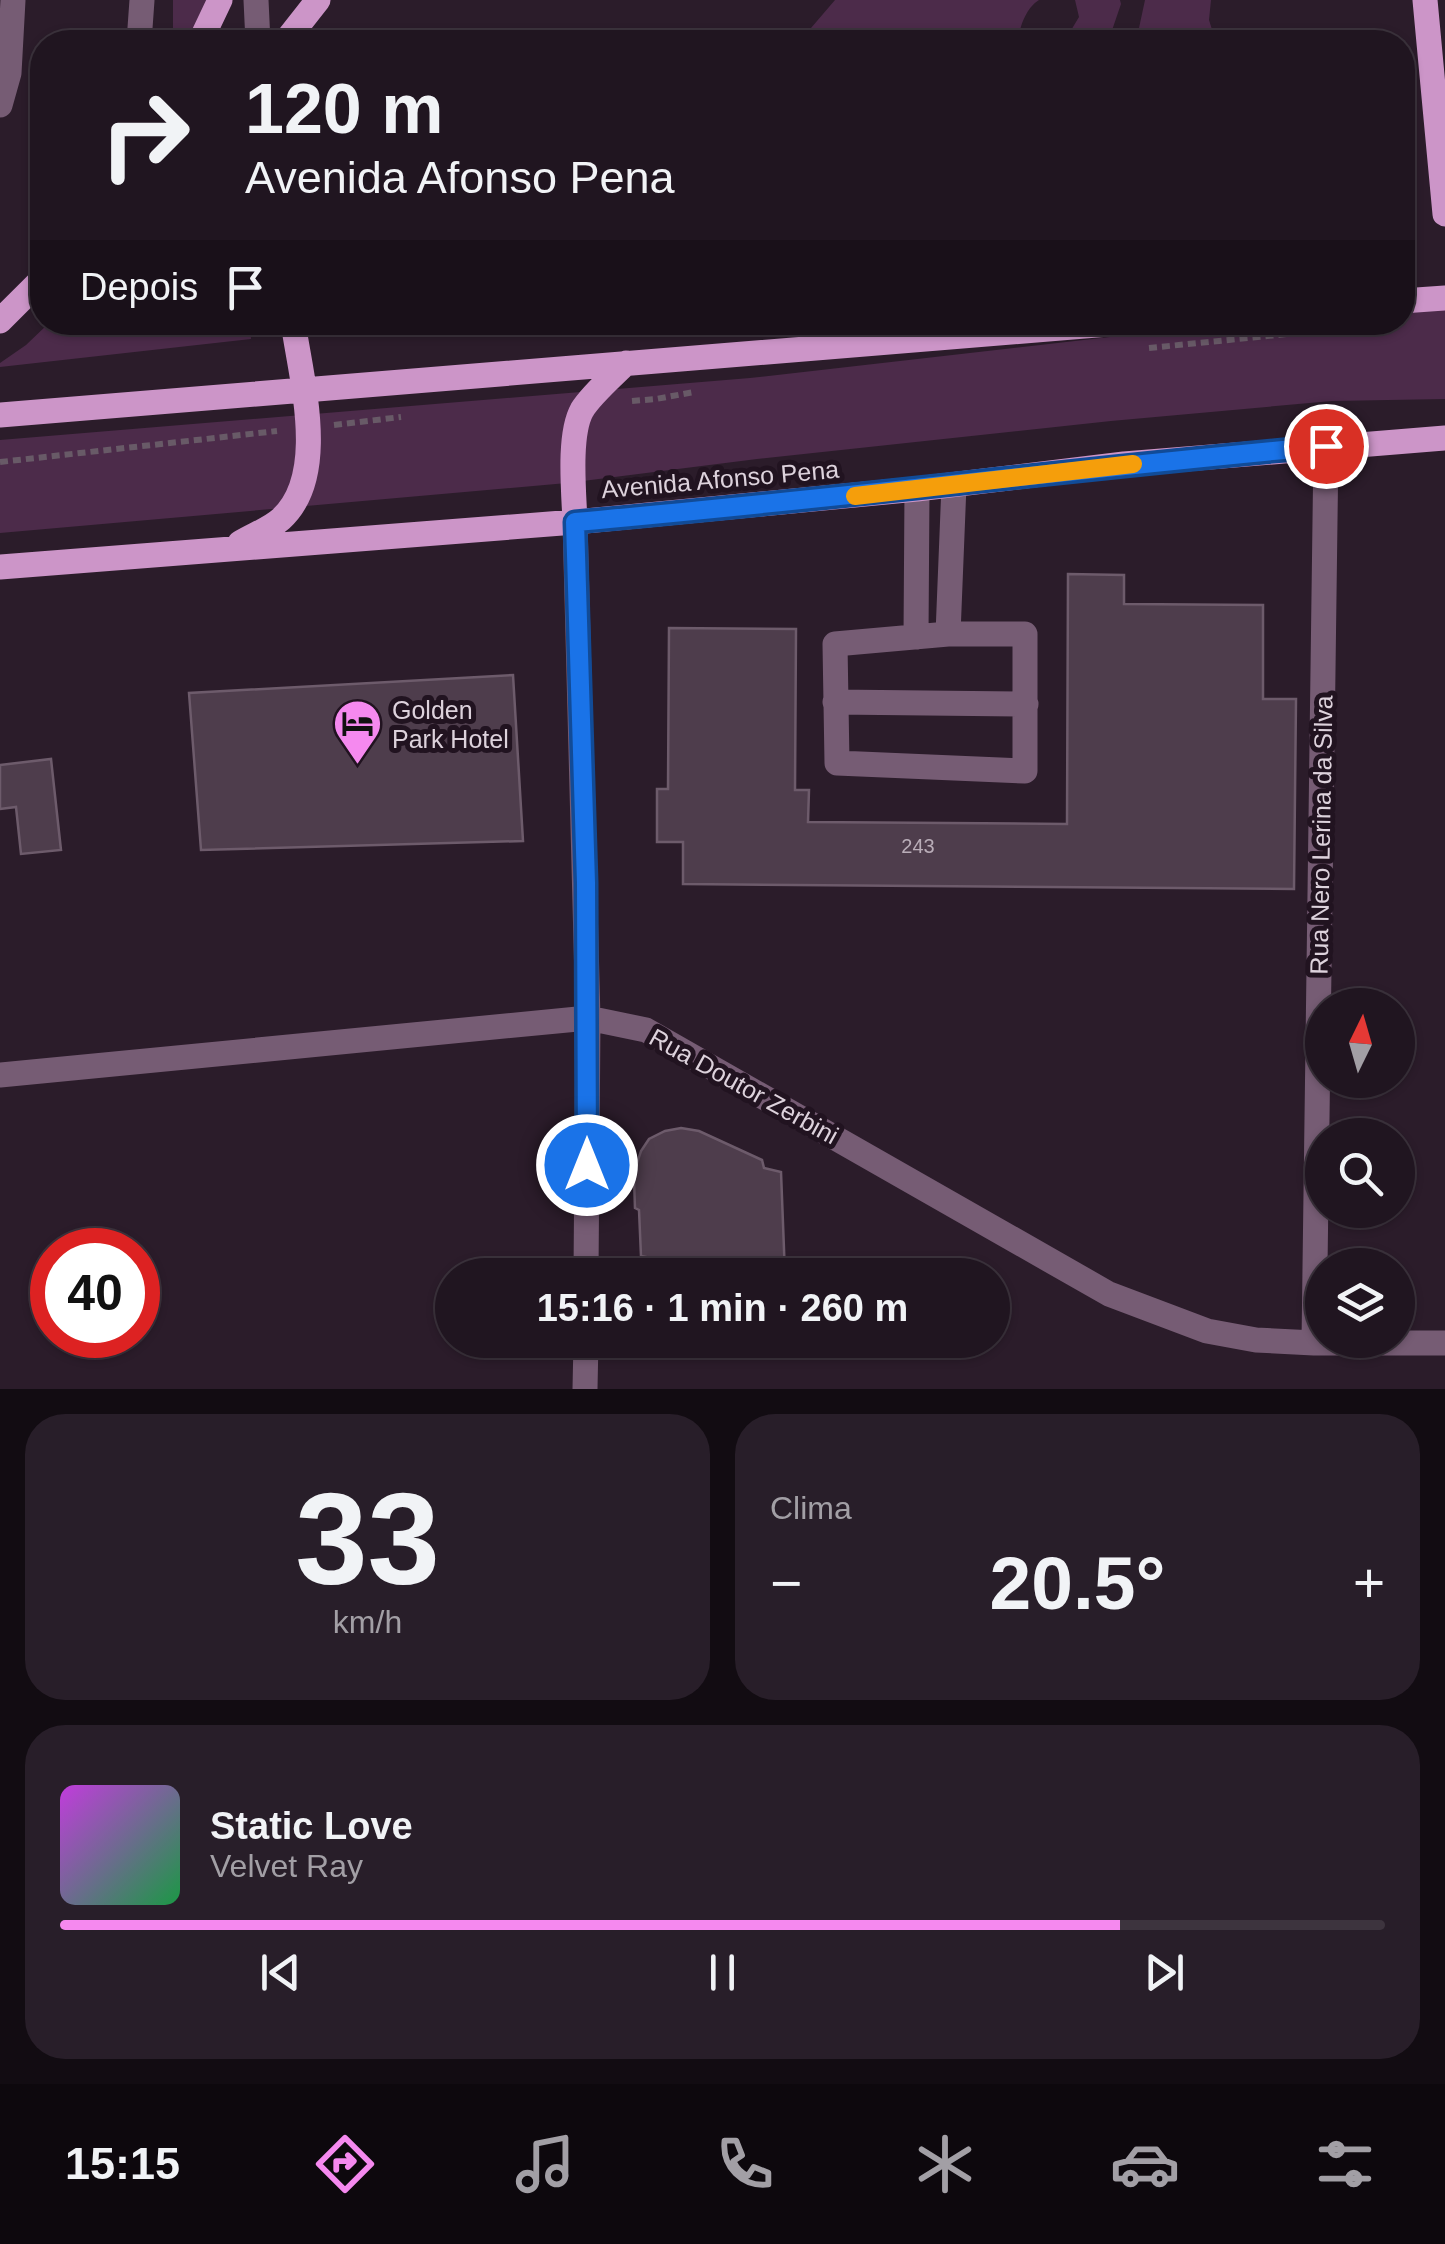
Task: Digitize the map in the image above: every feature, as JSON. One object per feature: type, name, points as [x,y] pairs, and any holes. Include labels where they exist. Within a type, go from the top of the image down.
[{"type":"main road","points":[[206,30],[220,0]]},
{"type":"main road","points":[[294,30],[318,0]]},
{"type":"main road","points":[[1425,0],[1445,214]]},
{"type":"main road","points":[[0,322],[30,291]]},
{"type":"main road","points":[[1415,300],[1445,298]]},
{"type":"main road","points":[[232,548],[281,520],[306,478],[309,428],[295,335]]},
{"type":"main road","points":[[0,416],[972,335]]},
{"type":"main road","points":[[575,522],[573,470],[582,411],[626,363]]},
{"type":"main road","name":"Avenida Afonso Pena","points":[[0,567],[575,522],[917,490],[1124,464],[1445,438]]},
{"type":"street","points":[[0,105],[10,74],[13,0]]},
{"type":"street","points":[[139,30],[142,0]]},
{"type":"street","points":[[256,0],[257,30]]},
{"type":"street","name":"Rua Nero Lerina da Silva","points":[[1315,1248],[1326,446]]},
{"type":"street","points":[[948,634],[954,484]]},
{"type":"street","points":[[916,637],[917,490]]},
{"type":"street","points":[[575,522],[588,1018],[586,1258]]},
{"type":"street","points":[[948,634],[1026,634],[1025,771],[837,763],[835,644],[948,634]]},
{"type":"street","points":[[835,702],[1026,704]]},
{"type":"street","name":"Rua Doutor Zerbini","points":[[0,1075],[588,1018],[646,1030],[1109,1294],[1207,1331],[1256,1340],[1305,1343]]},
{"type":"street","name":"Rua Doutor Zerbini","points":[[1415,1343],[1445,1343]]},
{"type":"street","points":[[585,1389],[586,1358]]},
{"type":"shaded area","points":[[173,0],[218,0],[221,30],[173,30]]},
{"type":"shaded area","points":[[835,0],[1039,0],[1024,18],[1020,30],[809,30]]},
{"type":"shaded area","points":[[1075,0],[1120,0],[1112,30],[1071,30],[1079,17]]},
{"type":"shaded area","points":[[1145,0],[1211,0],[1212,30],[1139,30]]},
{"type":"shaded area","points":[[1445,298],[1445,399],[1332,401],[1111,421],[567,483],[0,533],[0,440],[750,378],[1127,335],[1415,335],[1415,302]]},
{"type":"shaded area","points":[[36,335],[251,335],[251,339],[0,367],[0,363]]},
{"type":"building","points":[[1068,574],[1124,575],[1124,604],[1263,605],[1263,699],[1296,699],[1294,889],[683,884],[683,842],[657,842],[657,789],[668,789],[669,628],[796,629],[795,790],[809,790],[808,822],[1067,824]]},
{"type":"building","name":"Golden Park Hotel","points":[[513,675],[523,841],[201,850],[189,693]]},
{"type":"building","points":[[51,759],[61,850],[21,854],[16,807],[0,809],[0,765]]},
{"type":"building","points":[[665,1131],[699,1131],[762,1160],[764,1168],[781,1172],[784,1258],[641,1256],[639,1210],[635,1208],[637,1163],[649,1139]]},
{"type":"slow traffic","points":[[855,496],[1133,464]]},
{"type":"place","name":"Golden Park Hotel","points":[[357,766]]},
{"type":"route","points":[[587,1165],[586,883],[575,522],[1326,446]]}]
